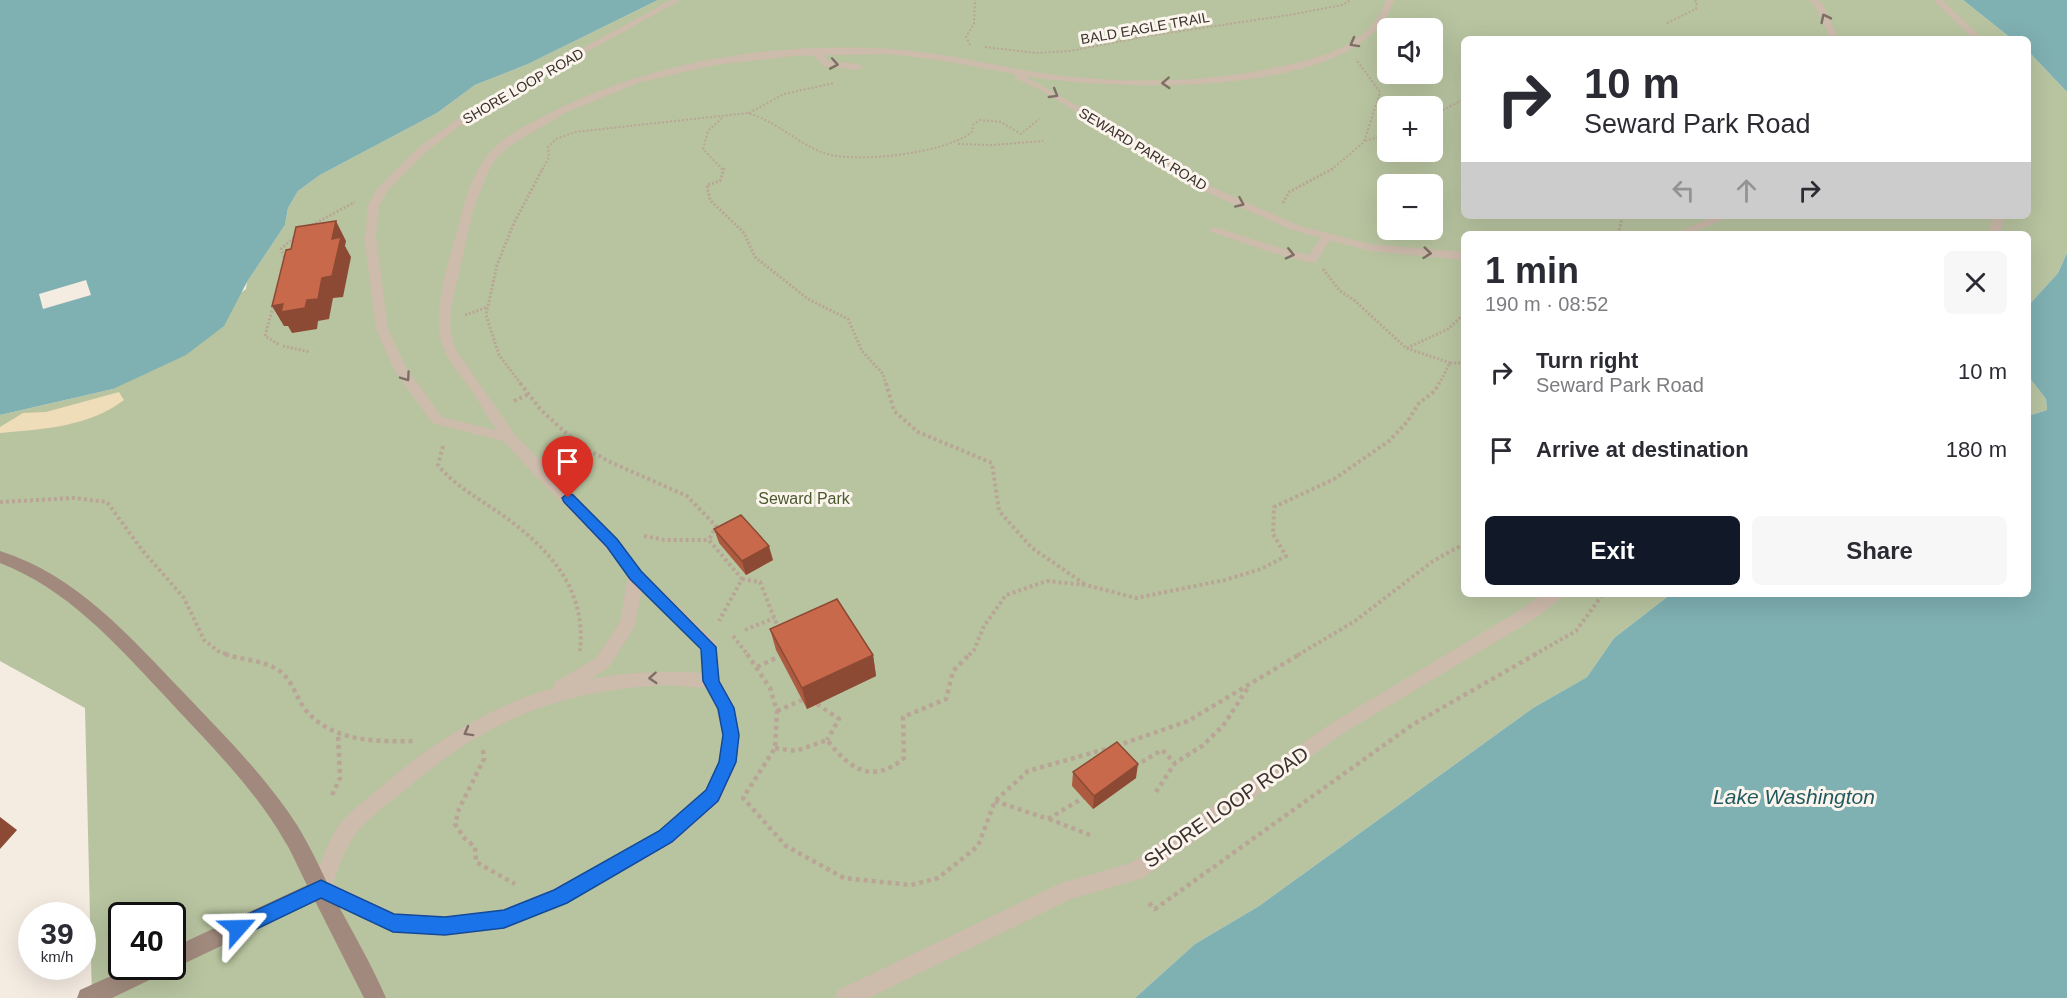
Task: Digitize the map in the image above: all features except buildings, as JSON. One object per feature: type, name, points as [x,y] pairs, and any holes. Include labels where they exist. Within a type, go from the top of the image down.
[{"type":"main road","points":[[0,557],[39,575],[79,602],[114,631],[203,724],[276,810],[291,832],[375,998]]},
{"type":"main road","points":[[186,952],[321,888]]},
{"type":"main road","points":[[88,998],[127,980]]},
{"type":"street","name":"SHORE LOOP ROAD","points":[[510,438],[437,420],[401,370],[382,329],[369,237],[373,206],[383,188],[422,150],[476,110],[677,0]]},
{"type":"street","name":"SEWARD PARK ROAD","points":[[321,888],[393,923],[445,926],[504,919],[560,896],[666,837],[712,796],[728,762],[731,735],[726,708],[711,681],[709,647],[636,575],[612,543],[510,438],[449,348],[444,328],[445,308],[478,179],[492,156],[514,137],[585,99],[646,77],[731,60],[815,51],[909,53],[1090,82],[1143,84],[1213,81],[1269,73],[1324,58],[1364,38],[1379,26],[1390,0]]},
{"type":"street","points":[[1812,0],[1819,5],[1834,36]]},
{"type":"street","points":[[1937,0],[1976,36]]},
{"type":"street","points":[[815,51],[826,64],[858,67]]},
{"type":"street","name":"SEWARD PARK ROAD","points":[[1002,69],[1043,88],[1140,146],[1192,182],[1296,228],[1370,247],[1461,256]]},
{"type":"street","points":[[1687,231],[1718,219]]},
{"type":"street","points":[[1215,230],[1277,251],[1312,259],[1327,236]]},
{"type":"street","points":[[548,695],[602,663],[628,623],[636,575]]},
{"type":"street","name":"SHORE LOOP ROAD","points":[[846,998],[1068,890],[1136,871],[1336,729],[1528,614],[1551,597]]},
{"type":"street","points":[[321,888],[346,831],[412,769],[459,737],[503,712],[548,695],[599,683],[673,677],[711,681]]},
{"type":"path","points":[[975,0],[977,17],[975,27],[966,37],[968,44],[975,47]]},
{"type":"path","name":"BALD EAGLE TRAIL","points":[[984,47],[1007,48],[1036,54],[1070,51],[1148,36],[1289,15],[1342,5],[1352,0]]},
{"type":"path","points":[[1667,23],[1696,9],[1697,2],[1694,0]]},
{"type":"path","points":[[1339,51],[1355,57],[1380,92],[1364,142]]},
{"type":"path","points":[[709,540],[716,526],[687,495],[608,461],[578,444],[540,410],[499,355],[486,315],[497,265],[514,223],[549,157],[548,147],[556,139],[574,132],[723,118],[748,113],[784,94],[843,81]]},
{"type":"path","points":[[1443,110],[1461,101]]},
{"type":"path","points":[[748,113],[812,148],[859,160],[885,158],[957,144],[993,145],[1043,141]]},
{"type":"path","points":[[723,118],[711,126],[705,136],[703,149],[724,168],[720,181],[707,185],[710,200],[744,233],[755,257],[808,299],[848,319],[862,351],[883,374],[894,411],[918,432],[992,463],[999,511],[1032,549],[1086,585]]},
{"type":"path","points":[[957,144],[972,132],[973,125],[980,120],[1001,122],[1021,134],[1039,119]]},
{"type":"path","points":[[1272,217],[1277,214],[1289,192],[1337,166],[1364,142],[1377,138]]},
{"type":"path","points":[[310,227],[383,188]]},
{"type":"path","points":[[285,262],[281,249],[301,232]]},
{"type":"path","points":[[1312,259],[1319,264],[1340,291],[1354,300],[1407,348],[1450,363],[1461,363]]},
{"type":"path","points":[[277,294],[265,336],[282,345],[310,352]]},
{"type":"path","points":[[1407,348],[1448,329],[1461,317]]},
{"type":"path","points":[[827,740],[840,759],[854,767],[870,772],[894,769],[904,758],[903,717],[946,699],[953,671],[974,650],[984,626],[1006,595],[1047,581],[1086,585],[1136,598],[1225,580],[1261,569],[1286,556],[1273,534],[1274,507],[1335,479],[1389,441],[1407,422],[1419,403],[1435,391],[1450,363]]},
{"type":"path","points":[[514,401],[529,394]]},
{"type":"path","points":[[443,446],[438,465],[446,477],[505,517],[532,541],[568,580],[582,621],[583,639],[580,651]]},
{"type":"path","points":[[0,502],[74,498],[107,502],[185,600],[197,632],[209,645],[219,652],[272,668],[284,675],[306,710],[318,722],[338,734],[365,740],[415,741]]},
{"type":"path","points":[[644,536],[665,540],[709,540],[742,579],[760,582],[782,637]]},
{"type":"path","points":[[733,636],[770,688],[777,711],[775,748],[743,798],[786,846],[844,878],[911,885],[938,878],[978,846],[995,801],[1028,771],[1108,749],[1188,721],[1355,621],[1433,561],[1461,546]]},
{"type":"path","points":[[719,621],[742,579]]},
{"type":"path","points":[[1149,903],[1155,909],[1412,725],[1576,631],[1601,597]]},
{"type":"path","points":[[745,630],[774,618]]},
{"type":"path","points":[[757,667],[778,657]]},
{"type":"path","points":[[1156,792],[1175,763],[1202,746],[1223,726],[1251,683]]},
{"type":"path","points":[[777,711],[802,700]]},
{"type":"path","points":[[775,748],[796,751],[827,740],[839,719],[817,704]]},
{"type":"path","points":[[332,795],[340,778],[338,734]]},
{"type":"path","points":[[480,747],[484,751],[484,759],[459,809],[456,824],[464,838],[475,847],[476,862],[515,884]]},
{"type":"path","points":[[1129,770],[1162,750],[1175,763]]},
{"type":"path","points":[[1048,819],[1083,798]]},
{"type":"path","points":[[995,801],[1090,835]]},
{"type":"green space","name":"Seward Park","points":[[658,0],[1963,0],[2008,36],[1461,36],[1461,219],[2031,219],[2031,54],[2067,92],[2067,253],[2058,273],[2031,303],[2031,231],[1461,231],[1461,597],[1667,597],[1614,638],[1587,677],[1533,708],[1259,906],[1195,944],[1135,998],[92,998],[92,980],[96,980],[96,902],[90,902],[85,708],[0,661],[0,415],[113,389],[246,289],[247,282],[285,225],[288,208],[298,191],[320,175],[437,113],[475,85],[528,64]]},
{"type":"green space","points":[[2031,380],[2046,399],[2047,410],[2031,415]]},
{"type":"sand","points":[[119,392],[124,400],[96,416],[49,428],[0,433],[0,427],[23,413],[46,412]]},
{"type":"water","points":[[0,0],[658,0],[528,64],[475,85],[437,113],[320,175],[298,191],[288,208],[285,225],[247,282],[224,326],[186,355],[113,389],[0,415]]},
{"type":"water","points":[[1963,0],[2067,0],[2067,92],[2031,54],[2031,36],[2008,36]]},
{"type":"water","name":"Lake Washington","points":[[2067,253],[2067,998],[1135,998],[1195,944],[1259,906],[1533,708],[1587,677],[1614,638],[1667,597],[2031,597],[2031,415],[2047,410],[2046,399],[2031,380],[2031,303],[2058,273]]},
{"type":"pier","points":[[86,280],[91,295],[43,309],[39,294]]},
{"type":"route","points":[[238,928],[321,888],[393,923],[445,926],[504,919],[560,896],[666,837],[712,796],[728,762],[731,735],[726,708],[711,681],[709,647],[636,575],[612,543],[568,498]]}]
